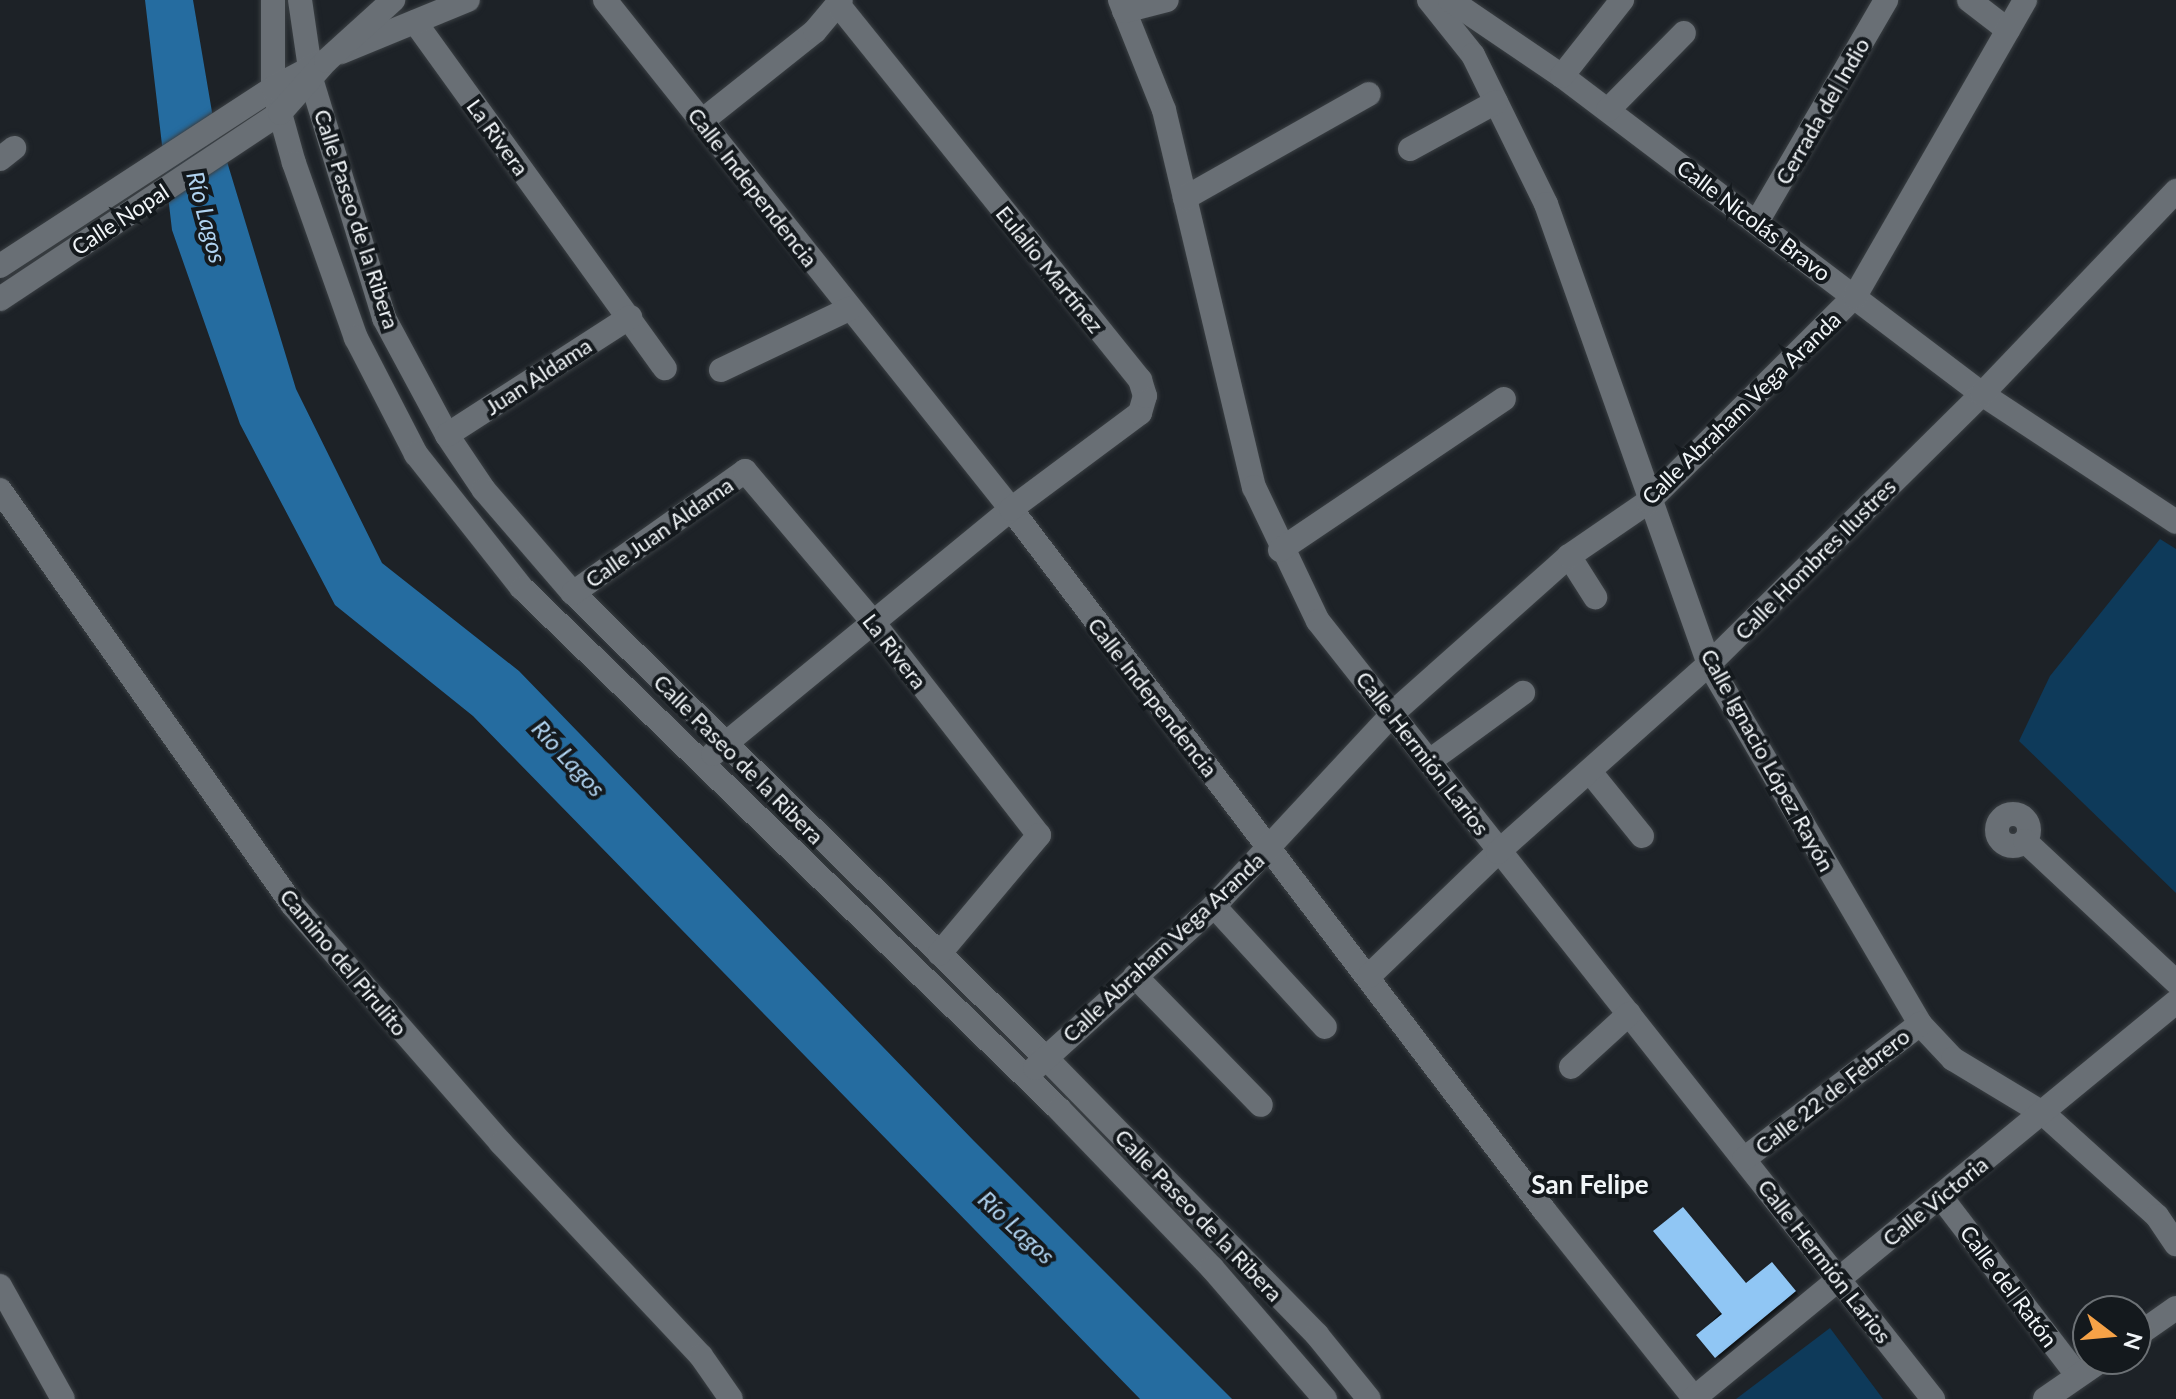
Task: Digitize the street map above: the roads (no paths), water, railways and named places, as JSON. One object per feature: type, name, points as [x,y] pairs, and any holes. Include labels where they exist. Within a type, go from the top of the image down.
[{"type":"street","name":"Calle Paseo de la Ribera","points":[[273,0],[270,105],[356,338],[416,454],[522,588],[1026,1078],[1212,1268],[1325,1399]]},
{"type":"street","name":"Calle Paseo de la Ribera","points":[[300,0],[320,66],[384,318],[447,435],[484,490],[573,593],[1045,1057],[1317,1335],[1369,1399]]},
{"type":"street","points":[[270,105],[320,66],[393,0]]},
{"type":"street","points":[[320,66],[468,0]]},
{"type":"street","name":"Calle Independencia","points":[[605,0],[1011,509],[1694,1399]]},
{"type":"street","points":[[1122,6],[1167,0]]},
{"type":"street","name":"Calle Ignacio López Rayón","points":[[1429,0],[1473,55],[1546,204],[1648,502],[1709,664],[1920,1024],[1953,1059],[2044,1114],[2146,1206],[2176,1244]]},
{"type":"street","name":"Calle Nicolás Bravo","points":[[1450,0],[1608,110],[1982,394],[2176,522]]},
{"type":"street","points":[[1562,76],[1622,0]]},
{"type":"street","name":"Cerrada del Indio","points":[[1757,222],[1886,0]]},
{"type":"street","points":[[1969,0],[2008,30]]},
{"type":"street","name":"Calle Abraham Vega Aranda","points":[[1026,1078],[1045,1057],[1214,906],[1394,712],[1569,556],[1648,502],[1855,296],[2025,0]]},
{"type":"street","points":[[702,121],[815,31],[840,3]]},
{"type":"street","name":"Eulalio Martínez","points":[[701,764],[1011,509],[1140,413],[1143,388],[840,3]]},
{"type":"street","name":"Calle Hermión Larios","points":[[1122,6],[1164,110],[1254,487],[1280,550],[1318,621],[1394,712],[1498,852],[1933,1399]]},
{"type":"street","name":"La Rivera","points":[[415,22],[665,368]]},
{"type":"street","points":[[1473,55],[1493,29]]},
{"type":"street","points":[[1608,110],[1684,33]]},
{"type":"street","points":[[1185,198],[1369,94]]},
{"type":"street","points":[[1410,149],[1496,102]]},
{"type":"street","name":"Calle Nopal","points":[[0,266],[270,105]]},
{"type":"street","name":"Calle Nopal","points":[[0,299],[109,227],[270,105]]},
{"type":"street","name":"Calle Hombres Ilustres","points":[[1369,976],[1498,852],[1591,773],[1709,664],[1982,394],[2176,191]]},
{"type":"street","points":[[721,370],[849,309]]},
{"type":"street","name":"Juan Aldama","points":[[447,435],[630,317]]},
{"type":"street","points":[[1280,550],[1504,399]]},
{"type":"street","name":"La Rivera","points":[[745,471],[873,622],[1039,835],[939,954]]},
{"type":"street","name":"Calle Juan Aldama","points":[[573,593],[745,471]]},
{"type":"street","name":"Camino del Pirulito","points":[[0,490],[292,904],[501,1143],[701,1356],[731,1399]]},
{"type":"street","points":[[1569,556],[1595,597]]},
{"type":"street","points":[[1431,760],[1523,693]]},
{"type":"street","points":[[1591,773],[1642,836]]},
{"type":"street","points":[[2025,841],[2176,982]]},
{"type":"street","points":[[1214,906],[1325,1027]]},
{"type":"street","points":[[1135,976],[1261,1105]]},
{"type":"street","name":"Calle Victoria","points":[[1694,1399],[2044,1114],[2176,1002]]},
{"type":"street","points":[[1571,1067],[1629,1014]]},
{"type":"street","name":"Calle 22 de Febrero","points":[[1744,1159],[1920,1024]]},
{"type":"street","name":"Calle del Ratón","points":[[1941,1197],[2078,1376]]},
{"type":"street","points":[[0,1286],[63,1399]]},
{"type":"street","points":[[2152,1325],[2176,1308]]},
{"type":"street","points":[[2045,1399],[2078,1376]]},
{"type":"water","name":"Río Lagos","points":[[145,0],[193,0],[212,112],[296,389],[382,563],[519,671],[974,1141],[1232,1399],[1140,1399],[473,716],[335,605],[240,424],[172,230]]},
{"type":"district","name":"San Felipe","points":[[1590,1185]]}]
